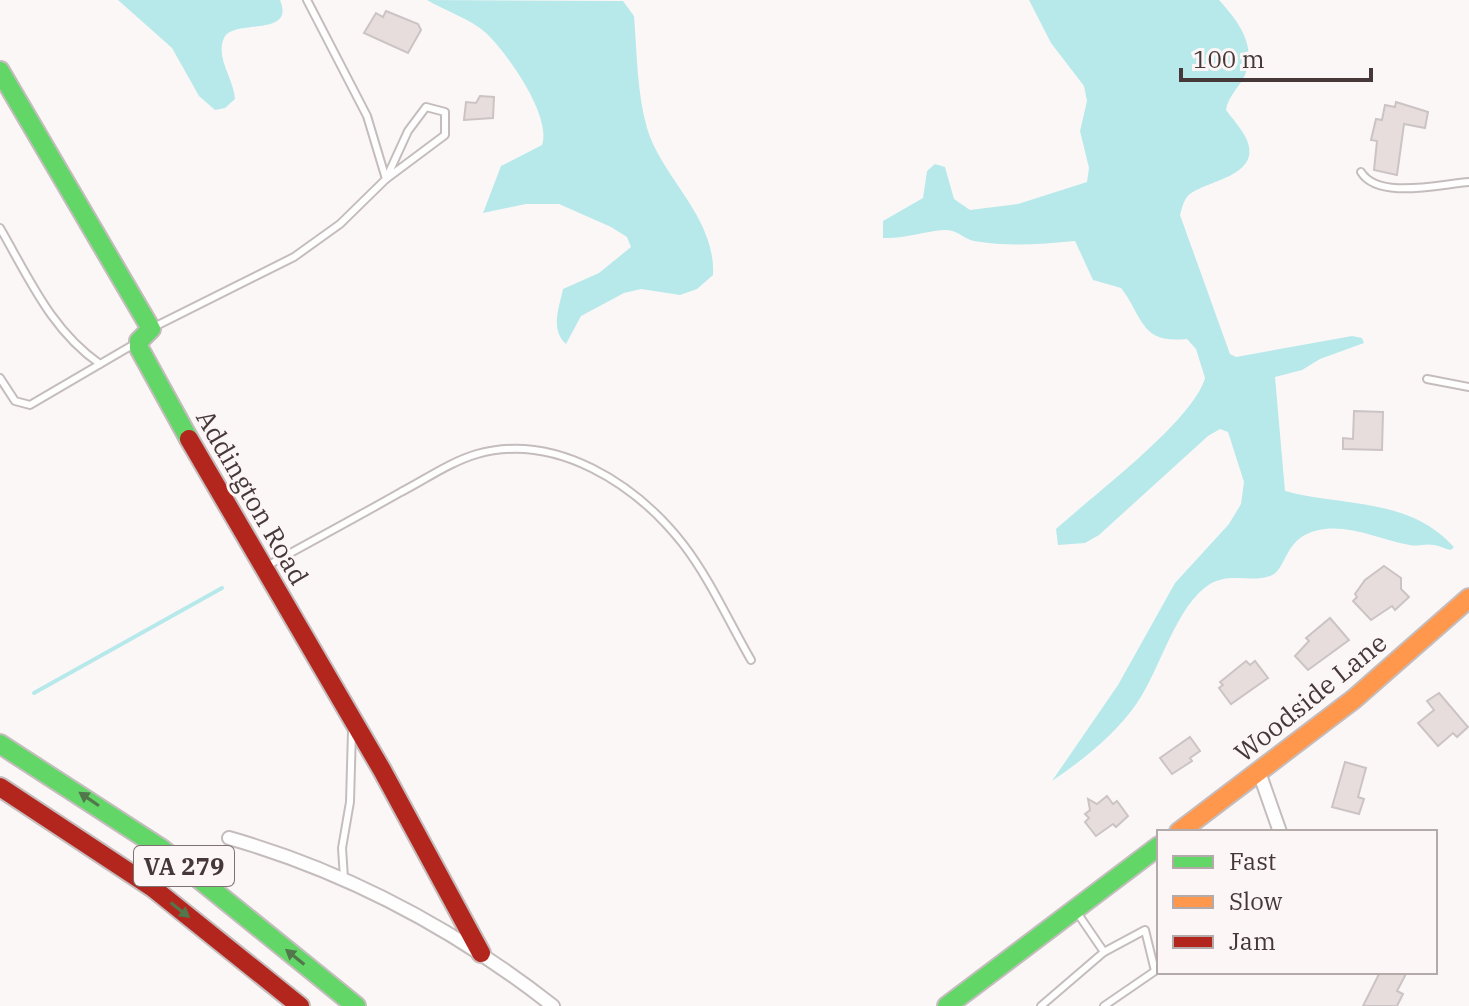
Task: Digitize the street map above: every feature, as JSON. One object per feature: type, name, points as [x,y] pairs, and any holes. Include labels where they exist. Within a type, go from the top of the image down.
[{"type":"street","name":"Addington Road","points":[[0,71],[145,335],[139,348],[166,400],[352,719],[481,953]]},
{"type":"street","name":"Woodside Lane","points":[[1182,830],[1354,699],[1469,598]]},
{"type":"street","name":"VA 279","points":[[0,744],[40,766],[162,849],[356,1006]]},
{"type":"street","points":[[1259,772],[1279,830]]},
{"type":"street","name":"VA 279","points":[[0,787],[153,888],[300,1006]]},
{"type":"street","points":[[229,838],[344,878],[417,915],[481,953],[553,1006]]},
{"type":"street","points":[[947,1006],[1157,847]]},
{"type":"lane","points":[[307,0],[367,116],[386,179]]},
{"type":"lane","points":[[0,378],[15,401],[30,405],[145,335],[294,257],[340,224],[386,179],[439,142],[448,127],[445,112],[433,106],[420,113],[386,179]]},
{"type":"lane","points":[[1361,172],[1369,183],[1387,189],[1469,182]]},
{"type":"lane","points":[[0,228],[54,323],[68,339],[100,364]]},
{"type":"lane","points":[[1427,379],[1469,387]]},
{"type":"lane","points":[[264,567],[456,462],[495,450],[543,451],[581,464],[624,487],[666,524],[694,559],[751,660]]},
{"type":"lane","points":[[344,878],[342,848],[350,802],[352,719]]},
{"type":"lane","points":[[1074,909],[1104,952]]},
{"type":"lane","points":[[1041,1006],[1104,952],[1145,930],[1155,971],[1104,1006]]},
{"type":"water","points":[[118,0],[280,0],[283,12],[272,23],[239,29],[224,38],[223,61],[235,99],[225,108],[215,110],[199,96],[172,48]]},
{"type":"water","points":[[427,0],[623,1],[634,16],[639,87],[647,128],[654,146],[706,234],[712,254],[713,275],[697,289],[680,295],[641,289],[624,293],[581,316],[566,344],[557,325],[563,289],[599,273],[631,247],[627,237],[559,204],[526,204],[483,213],[501,166],[542,145],[540,118],[516,70],[486,33]]},
{"type":"water","points":[[1029,0],[1219,0],[1233,16],[1244,34],[1249,54],[1245,75],[1226,110],[1245,136],[1249,150],[1247,161],[1230,176],[1194,191],[1187,197],[1180,215],[1230,354],[1236,357],[1352,336],[1362,338],[1364,343],[1320,359],[1302,370],[1275,377],[1285,491],[1396,512],[1417,519],[1454,547],[1451,550],[1413,545],[1356,531],[1329,529],[1316,531],[1297,541],[1275,574],[1255,579],[1218,580],[1210,584],[1187,607],[1129,714],[1098,746],[1052,781],[1118,685],[1175,583],[1229,524],[1241,504],[1244,482],[1228,432],[1220,429],[1208,436],[1099,535],[1085,543],[1058,545],[1056,529],[1162,436],[1197,396],[1205,378],[1196,349],[1187,339],[1160,337],[1145,327],[1121,288],[1093,280],[1075,241],[999,244],[974,241],[945,230],[883,238],[883,221],[923,198],[927,171],[935,164],[945,167],[954,199],[970,210],[1018,204],[1087,182],[1089,168],[1080,131],[1087,101],[1084,86],[1051,43]]},
{"type":"building","points":[[386,11],[418,24],[421,30],[408,53],[364,33],[376,13],[383,17]]},
{"type":"building","points":[[480,96],[494,97],[493,118],[464,120],[466,102],[476,103]]},
{"type":"building","points":[[1396,102],[1428,112],[1425,128],[1404,124],[1397,175],[1374,170],[1377,141],[1371,140],[1376,119],[1382,120],[1385,105],[1395,107]]},
{"type":"building","points":[[1354,411],[1383,412],[1382,450],[1343,449],[1343,438],[1353,439]]},
{"type":"building","points":[[1384,566],[1401,578],[1401,589],[1409,597],[1395,610],[1392,606],[1371,620],[1353,601],[1365,580]]},
{"type":"building","points":[[1330,618],[1349,640],[1308,670],[1295,656],[1309,641],[1306,638]]},
{"type":"building","points":[[1246,661],[1250,665],[1255,661],[1268,678],[1231,704],[1219,688],[1223,685],[1220,682]]},
{"type":"building","points":[[1439,693],[1468,727],[1457,737],[1453,733],[1438,746],[1418,723],[1434,710],[1427,701]]},
{"type":"building","points":[[1190,737],[1200,751],[1190,758],[1192,761],[1172,774],[1160,758]]},
{"type":"building","points":[[1345,762],[1366,768],[1358,797],[1364,799],[1359,814],[1332,807]]},
{"type":"building","points":[[1107,796],[1113,804],[1117,801],[1128,816],[1116,827],[1113,824],[1096,836],[1085,822],[1089,818],[1085,814],[1090,810],[1088,799],[1097,804]]},
{"type":"building","points":[[1379,974],[1406,974],[1397,991],[1403,994],[1397,1006],[1363,1006]]},
{"type":"waterway","points":[[34,693],[222,588]]},
{"type":"traffic: fast","points":[[0,71],[151,329],[139,341],[139,348],[189,439]]},
{"type":"traffic: fast","points":[[0,744],[162,849],[356,1006]]},
{"type":"traffic: fast","points":[[947,1006],[1157,848]]},
{"type":"traffic: slow","points":[[1182,830],[1354,699],[1469,598]]},
{"type":"traffic: jam","points":[[189,439],[382,770],[481,953]]},
{"type":"traffic: jam","points":[[0,787],[153,888],[300,1006]]}]
